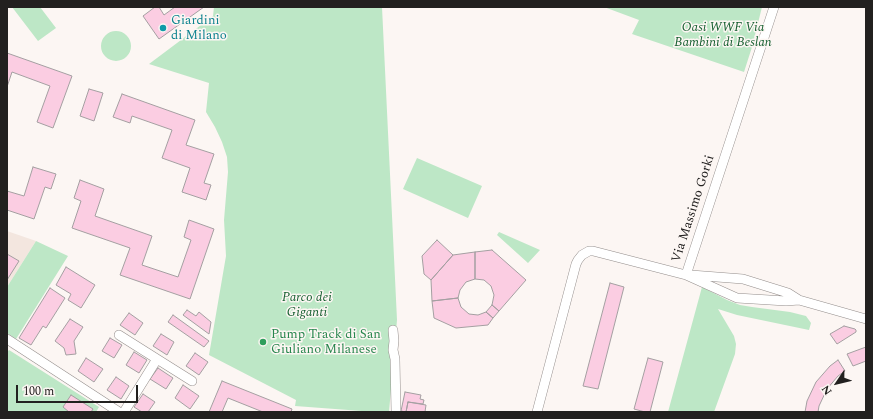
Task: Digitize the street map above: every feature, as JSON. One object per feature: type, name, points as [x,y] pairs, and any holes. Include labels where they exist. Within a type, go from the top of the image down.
[{"type":"street","name":"Via Massimo Gorki","points":[[536,412],[576,264],[582,255],[589,251],[593,251],[686,275],[774,7]]},
{"type":"street","points":[[686,275],[737,298],[786,301],[799,300]]},
{"type":"street","points":[[686,275],[743,279],[788,293],[799,300],[866,319]]},
{"type":"street","points":[[393,330],[396,412]]},
{"type":"street","points":[[119,335],[192,382]]},
{"type":"street","points":[[7,339],[119,412]]},
{"type":"street","points":[[124,412],[156,359]]},
{"type":"shaded area","points":[[7,231],[36,241],[7,287]]},
{"type":"green space","points":[[12,7],[40,7],[56,28],[38,41]]},
{"type":"green space","name":"Parco dei Giganti","points":[[214,7],[382,7],[397,320],[389,412],[295,406],[296,400],[209,355],[226,256],[224,220],[228,172],[227,157],[215,127],[206,112],[209,83],[149,64],[213,16]]},
{"type":"green space","name":"Oasi WWF Via Bambini di Beslan","points":[[604,7],[762,7],[744,72],[632,34],[639,20]]},
{"type":"green space","points":[[116,31],[126,36],[131,46],[126,56],[116,61],[106,56],[101,46],[106,36]]},
{"type":"green space","points":[[417,158],[482,186],[468,218],[403,189]]},
{"type":"green space","points":[[499,232],[540,250],[528,263],[497,235]]},
{"type":"green space","points":[[36,241],[68,256],[16,339],[7,333],[7,287]]},
{"type":"green space","points":[[702,287],[740,305],[790,312],[806,316],[811,323],[809,330],[737,315],[718,309],[734,336],[736,344],[735,354],[714,412],[668,412]]},
{"type":"green space","points":[[9,350],[99,407],[96,412],[7,412],[7,352]]},
{"type":"building","name":"Giardini di Milano","points":[[155,7],[159,7],[164,15],[175,7],[204,7],[159,39],[143,16]]},
{"type":"building","points":[[7,53],[72,76],[53,128],[37,122],[50,86],[12,72],[7,87]]},
{"type":"building","points":[[89,89],[103,93],[94,121],[80,116]]},
{"type":"building","points":[[122,94],[195,120],[186,145],[214,154],[204,183],[211,185],[206,200],[182,192],[190,168],[162,158],[172,130],[132,116],[130,123],[113,117]]},
{"type":"building","points":[[33,167],[56,174],[51,189],[45,187],[34,219],[7,210],[7,191],[24,196]]},
{"type":"building","points":[[80,180],[104,189],[95,216],[152,236],[142,265],[178,277],[191,240],[184,237],[189,220],[214,229],[190,299],[120,275],[130,248],[72,228],[81,201],[74,198]]},
{"type":"building","points":[[437,240],[453,255],[431,280],[424,274],[422,256]]},
{"type":"building","points":[[492,250],[526,280],[499,311],[492,305],[494,295],[491,286],[484,280],[475,279],[475,252]]},
{"type":"building","points":[[475,252],[475,279],[466,282],[460,290],[458,298],[432,301],[431,280],[453,255]]},
{"type":"building","points":[[7,254],[19,261],[7,280]]},
{"type":"building","points":[[66,267],[95,285],[81,308],[68,300],[71,294],[56,285]]},
{"type":"building","points":[[610,283],[624,287],[598,389],[583,386]]},
{"type":"building","points":[[50,288],[65,298],[46,328],[43,326],[31,345],[19,338]]},
{"type":"building","points":[[458,298],[461,307],[469,314],[478,315],[486,312],[493,318],[488,325],[456,328],[434,318],[432,301]]},
{"type":"building","points":[[492,305],[499,311],[493,318],[486,312]]},
{"type":"building","points":[[187,310],[196,316],[199,312],[211,322],[209,334],[183,315]]},
{"type":"building","points":[[129,313],[143,323],[135,335],[120,325]]},
{"type":"building","points":[[173,315],[209,341],[204,347],[168,322]]},
{"type":"building","points":[[70,319],[83,327],[74,341],[76,354],[66,355],[64,348],[55,341]]},
{"type":"building","points":[[844,326],[855,329],[856,332],[837,344],[830,334]]},
{"type":"building","points":[[161,334],[174,342],[167,355],[153,346]]},
{"type":"building","points":[[110,338],[122,345],[114,358],[102,351]]},
{"type":"building","points":[[866,347],[866,361],[853,366],[847,354]]},
{"type":"building","points":[[134,352],[147,360],[139,373],[126,365]]},
{"type":"building","points":[[195,353],[208,362],[199,375],[186,366]]},
{"type":"building","points":[[86,358],[103,369],[94,382],[78,371]]},
{"type":"building","points":[[648,358],[663,362],[650,412],[645,412],[634,409]]},
{"type":"building","points":[[838,360],[845,371],[838,376],[827,389],[819,406],[818,412],[805,412],[807,401],[816,382],[830,366]]},
{"type":"building","points":[[158,368],[173,378],[166,389],[150,379]]},
{"type":"building","points":[[116,377],[129,386],[121,399],[107,390]]},
{"type":"building","points":[[222,381],[292,409],[291,412],[263,412],[228,398],[222,412],[209,412]]},
{"type":"building","points":[[183,385],[199,396],[190,409],[175,398]]},
{"type":"building","points":[[405,392],[421,395],[420,399],[424,400],[423,404],[408,402],[406,412],[401,411]]},
{"type":"building","points":[[143,394],[155,402],[148,412],[142,412],[134,407]]},
{"type":"building","points":[[71,395],[93,409],[91,412],[69,412],[63,407]]},
{"type":"building","points":[[408,402],[426,405],[425,412],[406,412]]},
{"type":"place","name":"Giardini di Milano","points":[[163,28]]},
{"type":"place","name":"Pump Track di San Giuliano Milanese","points":[[263,342]]}]
